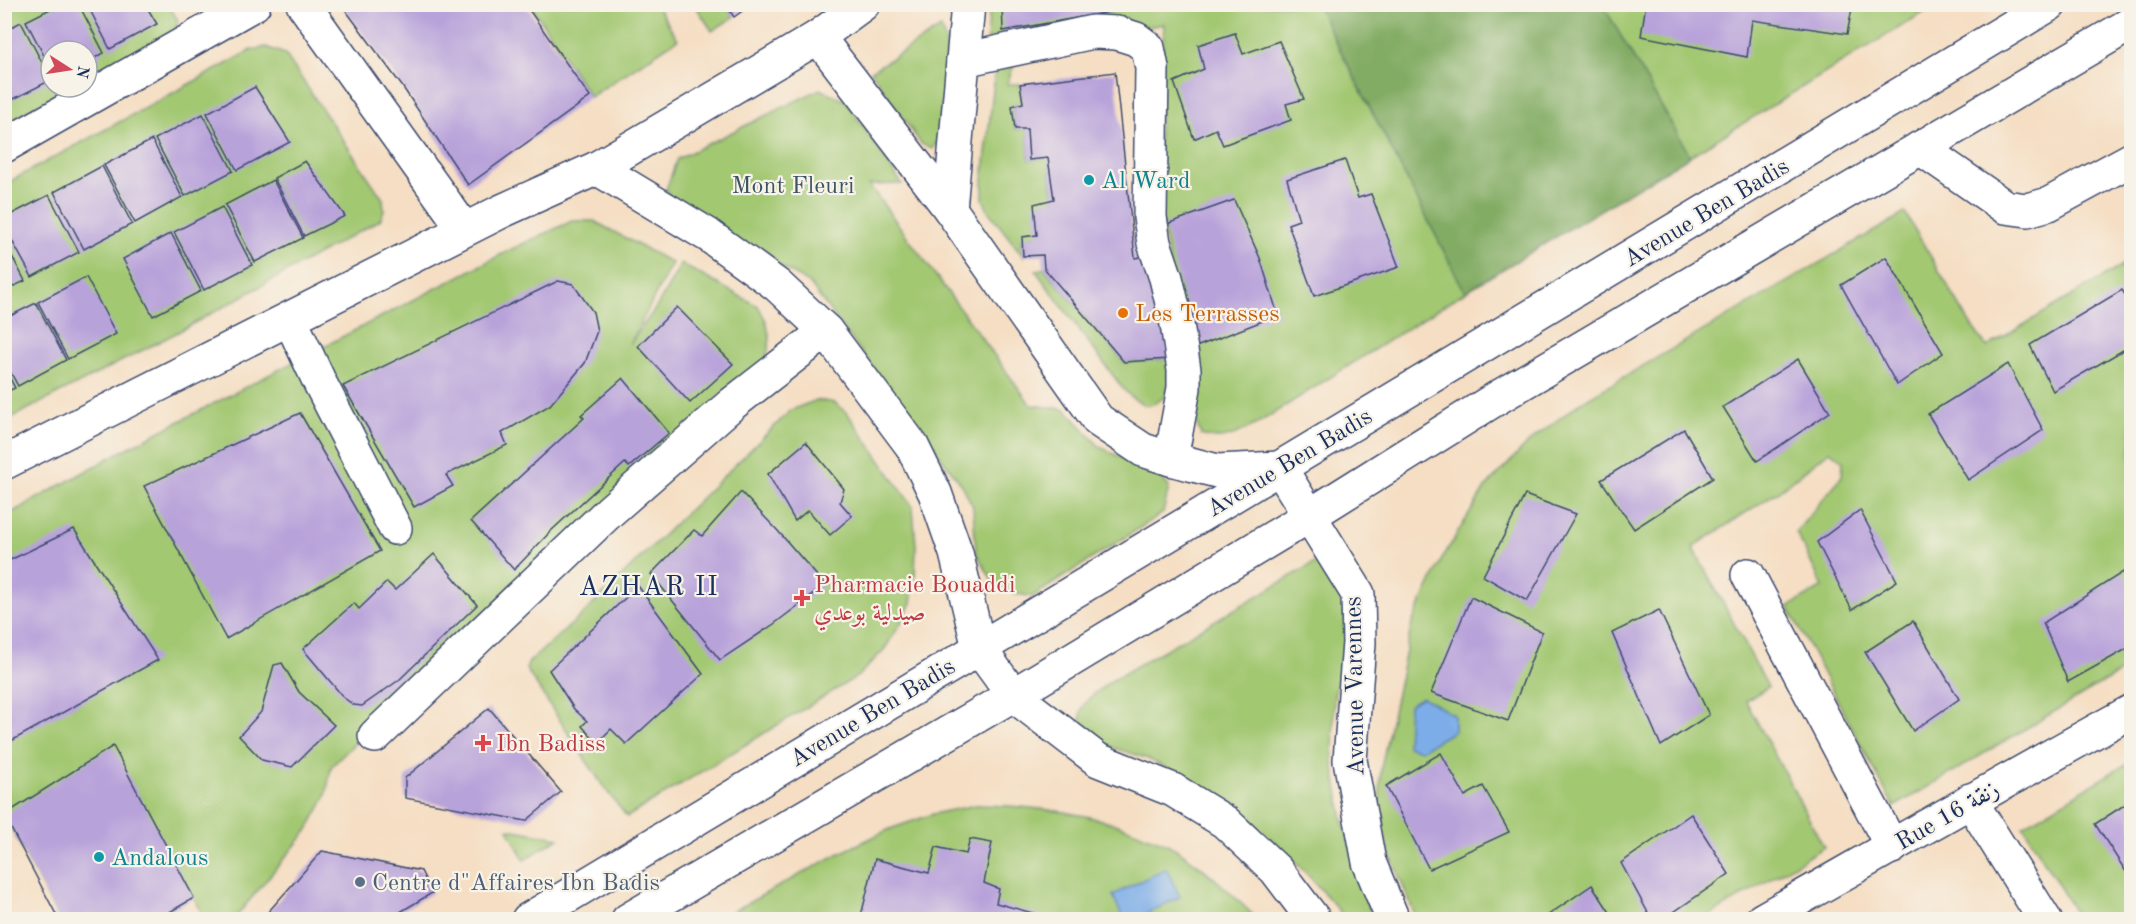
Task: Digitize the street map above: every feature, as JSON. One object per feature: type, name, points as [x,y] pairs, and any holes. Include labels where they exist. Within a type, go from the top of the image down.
[{"type":"street","points":[[4,146],[254,4]]},
{"type":"street","points":[[303,4],[464,230]]},
{"type":"street","points":[[4,463],[464,230],[597,168],[818,37],[863,4]]},
{"type":"street","points":[[950,209],[968,4]]},
{"type":"street","name":"Avenue Ben Badis","points":[[528,920],[2050,4]]},
{"type":"street","points":[[628,920],[1013,695],[1309,516],[1497,398],[2132,23]]},
{"type":"street","points":[[963,60],[1093,33],[1117,33],[1136,39],[1148,48],[1152,68],[1150,217],[1154,243],[1166,278],[1177,324],[1184,370],[1184,388],[1171,459]]},
{"type":"street","points":[[818,37],[950,209],[1098,420],[1143,450],[1171,459],[1217,471],[1280,468]]},
{"type":"street","points":[[1920,148],[2006,207],[2027,210],[2049,204],[2132,159]]},
{"type":"street","points":[[597,168],[708,235],[777,285],[826,331],[912,446],[935,494],[956,553],[980,648],[1013,695],[1098,760],[1173,790],[1225,822],[1276,870],[1314,920]]},
{"type":"street","points":[[290,319],[321,385],[395,528]]},
{"type":"street","points":[[375,736],[610,511],[732,404],[826,331]]},
{"type":"street","name":"Avenue Varennes","points":[[1280,468],[1358,594],[1359,643],[1350,760],[1369,862],[1393,920]]},
{"type":"street","points":[[1748,575],[1892,847]]},
{"type":"street","name":"Rue 16 زنقة","points":[[1762,920],[1970,800],[2132,711]]},
{"type":"street","points":[[1970,800],[2044,920]]},
{"type":"green space","points":[[5,5],[168,5],[178,20],[175,32],[99,74],[99,39],[39,39],[39,99],[54,99],[5,125]]},
{"type":"green space","points":[[531,5],[656,5],[678,39],[590,97]]},
{"type":"green space","points":[[695,5],[725,5],[734,17],[712,31]]},
{"type":"green space","points":[[990,5],[1317,5],[1465,292],[1255,425],[1223,438],[1201,435],[1196,422],[1196,403],[1156,194],[1164,24],[1117,33],[987,39]]},
{"type":"green space","points":[[1317,5],[1603,5],[1690,156],[1465,292]]},
{"type":"green space","points":[[1603,5],[1936,5],[1690,156]]},
{"type":"green space","points":[[941,28],[947,46],[939,139],[933,149],[921,144],[871,71]]},
{"type":"green space","points":[[266,47],[285,54],[383,199],[384,210],[380,220],[178,332],[5,421],[5,184],[252,50]]},
{"type":"green space","points":[[1015,62],[1007,84],[1020,84],[1023,103],[1012,106],[1015,129],[1027,129],[1029,160],[1048,158],[1054,199],[1037,235],[1022,238],[1023,256],[989,212],[983,199],[983,180],[996,63]]},
{"type":"green space","name":"Mont Fleuri","points":[[820,89],[846,101],[902,184],[869,185],[1031,405],[1065,409],[1100,447],[1124,459],[1152,465],[1169,487],[1163,513],[1032,597],[995,585],[976,553],[973,507],[962,485],[809,283],[673,203],[666,190],[677,159]]},
{"type":"green space","points":[[1905,213],[1971,325],[1987,347],[2131,260],[2131,666],[1894,807],[1788,607],[1823,587],[1796,532],[1842,476],[1843,461],[1830,451],[1776,493],[1693,547],[1768,687],[1746,701],[1824,847],[1704,919],[1417,920],[1387,847],[1379,811],[1381,768],[1412,623],[1443,557],[1485,488],[1530,441],[1581,402]]},
{"type":"green space","points":[[572,221],[594,221],[672,263],[630,344],[657,306],[681,264],[758,306],[766,321],[770,339],[766,360],[405,693],[331,767],[326,796],[307,831],[234,919],[205,919],[194,898],[59,919],[5,817],[4,517],[120,452],[512,249]]},
{"type":"green space","points":[[1044,268],[1124,362],[1169,359],[1167,394],[1161,400],[1144,405],[1123,389],[1036,271]]},
{"type":"green space","points":[[817,400],[835,403],[848,414],[913,507],[916,546],[911,603],[884,650],[858,676],[627,817],[603,786],[526,669],[529,662],[582,615],[791,410]]},
{"type":"green space","points":[[1321,559],[1343,571],[1346,638],[1334,698],[1333,762],[1342,815],[1359,882],[1373,919],[1345,919],[1285,852],[1242,816],[1219,799],[1172,771],[1148,759],[1101,743],[1086,731],[1082,724],[1081,711],[1084,705],[1109,682]]},
{"type":"green space","points":[[2131,761],[2131,919],[2079,919],[2023,826]]},
{"type":"green space","points":[[976,805],[1064,812],[1128,828],[1171,846],[1185,855],[1207,872],[1257,919],[717,920],[838,854],[890,829],[933,814]]},
{"type":"green space","points":[[508,829],[559,838],[524,860]]},
{"type":"water","points":[[1422,697],[1454,715],[1454,731],[1421,750],[1407,746],[1409,705]]},
{"type":"water","points":[[1166,868],[1180,897],[1136,919],[1123,919],[1113,895]]},
{"type":"building","points":[[87,4],[145,4],[157,24],[110,49]]},
{"type":"building","points":[[341,4],[525,4],[590,97],[468,185],[402,86]]},
{"type":"building","points":[[725,4],[752,4],[734,17]]},
{"type":"building","points":[[1002,4],[1142,4],[1142,6],[1003,31]]},
{"type":"building","points":[[1646,4],[1853,4],[1847,34],[1752,20],[1747,57],[1641,36]]},
{"type":"building","points":[[58,5],[79,5],[97,39],[39,39],[39,46],[26,21]]},
{"type":"building","points":[[21,22],[39,57],[39,86],[4,104],[4,31]]},
{"type":"building","points":[[1235,33],[1243,54],[1279,41],[1304,99],[1286,104],[1291,120],[1223,145],[1216,129],[1194,139],[1174,82],[1204,69],[1198,45]]},
{"type":"building","points":[[99,43],[104,53],[99,56]]},
{"type":"building","name":"Al Ward","points":[[1115,72],[1135,258],[1155,255],[1169,359],[1124,362],[1044,268],[1043,255],[1023,256],[1022,237],[1037,235],[1034,204],[1054,199],[1048,158],[1029,160],[1027,129],[1015,129],[1012,106],[1023,103],[1020,84]]},
{"type":"building","points":[[255,87],[290,142],[237,170],[207,113]]},
{"type":"building","points":[[203,114],[233,171],[185,196],[155,139]]},
{"type":"building","points":[[152,140],[182,197],[135,223],[104,165]]},
{"type":"building","points":[[1345,160],[1358,198],[1371,194],[1399,267],[1314,296],[1288,224],[1299,220],[1287,179]]},
{"type":"building","points":[[305,161],[345,216],[304,236],[274,178]]},
{"type":"building","points":[[102,166],[132,224],[84,249],[54,192]]},
{"type":"building","points":[[273,180],[303,238],[255,262],[225,205]]},
{"type":"building","points":[[49,195],[79,252],[32,277],[4,226],[4,218]]},
{"type":"building","points":[[1234,200],[1260,258],[1278,315],[1196,347],[1164,225]]},
{"type":"building","points":[[222,207],[252,265],[204,290],[174,232]]},
{"type":"building","points":[[171,233],[201,291],[153,316],[123,259]]},
{"type":"building","points":[[4,241],[25,281],[4,291]]},
{"type":"building","points":[[1886,257],[1943,353],[1897,385],[1841,285]]},
{"type":"building","points":[[86,277],[116,334],[68,359],[38,302]]},
{"type":"building","points":[[558,281],[573,284],[593,312],[597,331],[585,363],[550,405],[502,433],[507,445],[446,475],[453,486],[414,507],[343,386]]},
{"type":"building","points":[[2122,290],[2132,305],[2132,345],[2053,391],[2030,345]]},
{"type":"building","points":[[36,303],[66,360],[18,386],[4,360],[4,319]]},
{"type":"building","points":[[677,307],[733,364],[690,403],[638,346]]},
{"type":"building","points":[[1798,359],[1830,412],[1757,461],[1723,407]]},
{"type":"building","points":[[2008,364],[2043,430],[1968,480],[1928,414]]},
{"type":"building","points":[[4,367],[15,388],[4,393]]},
{"type":"building","points":[[623,378],[669,433],[629,467],[625,463],[552,530],[514,570],[471,521],[584,418],[581,415]]},
{"type":"building","points":[[300,413],[380,551],[226,639],[144,486]]},
{"type":"building","points":[[1684,429],[1713,478],[1634,529],[1601,480]]},
{"type":"building","points":[[806,442],[844,489],[840,502],[852,516],[830,535],[808,510],[795,521],[768,474]]},
{"type":"building","points":[[741,492],[825,585],[774,624],[720,660],[651,574],[694,530],[702,536]]},
{"type":"building","points":[[1525,495],[1576,514],[1527,601],[1483,576]]},
{"type":"building","points":[[1860,510],[1897,581],[1852,610],[1817,542]]},
{"type":"building","points":[[74,529],[158,660],[4,745],[4,563]]},
{"type":"building","points":[[434,554],[477,605],[399,680],[362,706],[354,705],[344,698],[303,649],[354,603],[359,609],[387,582],[395,590]]},
{"type":"building","points":[[2123,572],[2132,588],[2132,646],[2068,682],[2043,623]]},
{"type":"building","points":[[638,586],[703,674],[626,744],[611,729],[597,743],[582,726],[587,721],[574,709],[549,670]]},
{"type":"building","points":[[1471,597],[1542,632],[1508,721],[1431,693]]},
{"type":"building","points":[[1659,610],[1709,715],[1661,746],[1612,633]]},
{"type":"building","points":[[1913,621],[1959,699],[1913,731],[1865,652]]},
{"type":"building","points":[[282,663],[299,692],[334,725],[292,767],[262,760],[239,736],[261,712],[274,665]]},
{"type":"building","name":"Ibn Badiss","points":[[489,708],[561,792],[526,821],[405,798],[405,778]]},
{"type":"building","name":"Andalous","points":[[113,746],[194,898],[156,920],[59,920],[4,815]]},
{"type":"building","points":[[1441,753],[1465,796],[1483,786],[1509,832],[1429,869],[1386,786]]},
{"type":"building","points":[[2132,800],[2132,881],[2095,824]]},
{"type":"building","points":[[1691,814],[1729,874],[1662,920],[1652,920],[1621,863]]},
{"type":"building","points":[[970,839],[992,843],[984,883],[999,889],[996,903],[1058,920],[860,920],[875,859],[929,873],[936,847],[966,854]]},
{"type":"building","name":"Centre d\"Affaires Ibn Badis","points":[[322,851],[421,871],[432,893],[387,920],[261,920]]},
{"type":"building","points":[[1592,885],[1615,920],[1541,920]]},
{"type":"place","name":"Al Ward","points":[[1089,180]]},
{"type":"place","name":"Les Terrasses","points":[[1123,313]]},
{"type":"place","name":"Pharmacie Bouaddi صيدلية بوعدي","points":[[802,598]]},
{"type":"place","name":"Ibn Badiss","points":[[483,743]]},
{"type":"place","name":"Andalous","points":[[99,857]]},
{"type":"place","name":"Centre d\"Affaires Ibn Badis","points":[[360,882]]},
{"type":"district","name":"AZHAR II","points":[[649,586]]}]
